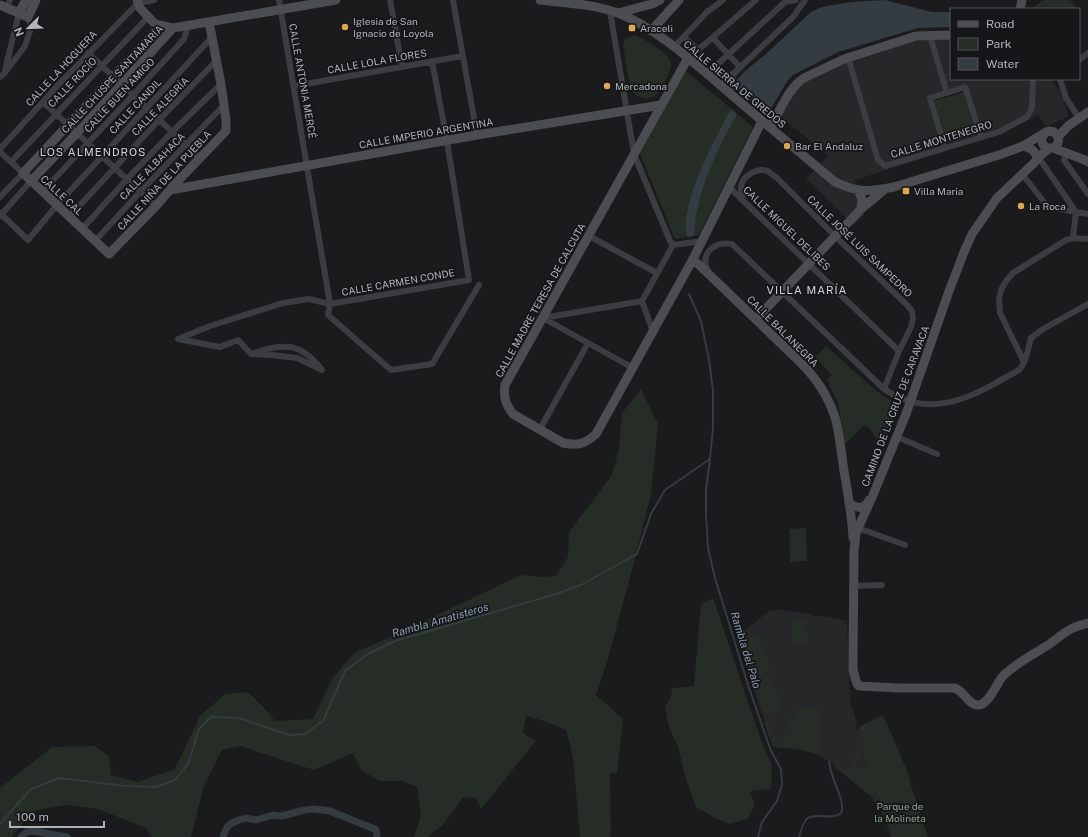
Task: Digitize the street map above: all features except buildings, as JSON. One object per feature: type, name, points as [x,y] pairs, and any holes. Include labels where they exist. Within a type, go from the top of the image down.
[{"type":"street","points":[[2,75],[19,13],[26,0]]},
{"type":"street","points":[[2,75],[26,46],[31,28],[28,17],[36,0]]},
{"type":"street","points":[[154,0],[138,1],[140,8],[155,24],[173,28],[336,0]]},
{"type":"street","name":"CALLE ANTONIA MERCÉ","points":[[279,0],[308,166]]},
{"type":"street","points":[[390,0],[402,67]]},
{"type":"street","points":[[453,0],[477,135]]},
{"type":"street","name":"CALLE SIERRA DE GREDOS","points":[[540,0],[593,3],[651,31],[674,46],[835,182],[849,188],[864,191],[886,188],[1002,154],[1023,146],[1050,141]]},
{"type":"street","points":[[651,31],[679,0]]},
{"type":"street","points":[[674,46],[707,12],[723,0]]},
{"type":"street","points":[[684,36],[698,50],[756,0]]},
{"type":"street","points":[[708,74],[784,1],[796,0]]},
{"type":"street","points":[[720,85],[734,74],[793,17],[805,0]]},
{"type":"street","name":"CALLE LA HOGUERA","points":[[0,149],[138,1]]},
{"type":"street","points":[[655,1],[614,12],[626,111],[634,154],[673,245]]},
{"type":"street","points":[[4,7],[28,17]]},
{"type":"street","name":"CALLE ROCÍO","points":[[11,162],[148,17]]},
{"type":"street","name":"CALLE NIÑA DE LA PUEBLA","points":[[108,254],[156,206],[185,173],[226,131],[221,84],[209,22]]},
{"type":"street","name":"CALLE BUEN AMIGO","points":[[42,192],[184,39],[188,26],[186,25]]},
{"type":"street","name":"CALLE CHUSPE SANTAMARÍA","points":[[0,197],[162,26]]},
{"type":"street","name":"CALLE CHUSPE SANTAMARÍA","points":[[0,214],[77,133],[173,28]]},
{"type":"street","points":[[770,127],[792,89],[798,82],[818,71],[848,57],[916,36],[950,35]]},
{"type":"street","points":[[930,36],[947,93]]},
{"type":"street","name":"CALLE CANDIL","points":[[0,214],[28,240],[57,205],[212,37]]},
{"type":"street","points":[[713,38],[740,67]]},
{"type":"street","points":[[88,53],[200,158]]},
{"type":"street","points":[[1080,59],[1088,53]]},
{"type":"street","name":"CALLE LOLA FLORES","points":[[294,86],[463,56]]},
{"type":"street","name":"CALLE MONTENEGRO","points":[[848,57],[878,160],[885,166],[999,132],[1027,117],[1032,108],[1033,80]]},
{"type":"street","name":"CALLE MADRE TERESA DE CALCUTA","points":[[688,58],[505,386],[504,394],[508,408],[513,414],[563,443],[578,445],[588,441],[596,434],[703,241],[762,121]]},
{"type":"street","name":"CALLE ALEGRÍA","points":[[69,217],[216,61]]},
{"type":"street","points":[[432,61],[447,141]]},
{"type":"street","points":[[730,93],[734,74]]},
{"type":"street","points":[[1060,80],[1066,98],[1079,118]]},
{"type":"street","points":[[82,229],[172,132],[221,84]]},
{"type":"street","points":[[945,148],[930,98],[965,87],[981,137]]},
{"type":"street","points":[[43,102],[156,206]]},
{"type":"street","name":"CALLE ALBAHACA","points":[[95,241],[224,105]]},
{"type":"street","name":"CALLE IMPERIO ARGENTINA","points":[[170,190],[195,184],[308,166],[477,135],[661,105]]},
{"type":"street","name":"CAMINO DE LA CRUZ DE CARAVACA","points":[[1088,112],[1050,141],[1039,157],[998,198],[972,234],[948,294],[897,437],[856,533],[854,552],[853,670],[859,686],[954,688],[961,691],[972,703],[980,705],[987,701],[999,681],[1017,664],[1048,645],[1070,629],[1088,623]]},
{"type":"street","name":"CALLE CARMEN CONDE","points":[[308,166],[330,304],[469,280],[447,141]]},
{"type":"street","points":[[1050,141],[1066,152],[1088,162]]},
{"type":"street","points":[[1023,146],[1032,149],[1036,153],[1076,212],[1073,238]]},
{"type":"street","name":"CALLE CAL","points":[[0,152],[108,254]]},
{"type":"street","points":[[1066,152],[1064,160],[1088,194]]},
{"type":"street","name":"CALLE JOSÉ LUIS SAMPEDRO","points":[[743,200],[741,186],[748,175],[760,170],[768,172],[776,177],[912,311],[913,318],[911,327],[884,389]]},
{"type":"street","points":[[185,173],[195,184]]},
{"type":"street","points":[[1022,174],[1048,207],[1088,214]]},
{"type":"street","name":"CALLE MIGUEL DELIBES","points":[[729,187],[900,351]]},
{"type":"street","points":[[756,319],[861,209],[886,188]]},
{"type":"street","points":[[858,190],[862,199],[861,209]]},
{"type":"street","points":[[862,199],[870,190]]},
{"type":"street","points":[[589,236],[657,273]]},
{"type":"street","points":[[1024,362],[1000,313],[999,300],[1001,290],[1013,273],[1061,242],[1073,238],[1088,239]]},
{"type":"street","points":[[673,245],[703,241]]},
{"type":"street","points":[[710,275],[706,267],[708,252],[713,247],[720,244],[732,244],[884,389],[910,402],[923,404],[940,404],[964,398],[985,389],[1019,370],[1025,360],[1030,338],[1088,304]]},
{"type":"street","points":[[653,332],[642,301],[673,245]]},
{"type":"street","name":"CALLE BALANEGRA","points":[[693,259],[812,375],[827,397],[836,423],[849,502],[854,552]]},
{"type":"street","points":[[250,354],[270,348],[290,346],[302,351],[313,359],[322,370],[297,358],[250,354],[238,340],[220,347],[178,339],[210,326],[283,303],[309,300],[330,304],[328,315],[391,370],[432,364],[479,285]]},
{"type":"street","points":[[543,318],[642,301]]},
{"type":"street","points":[[543,318],[633,368]]},
{"type":"street","points":[[540,429],[588,343]]},
{"type":"street","points":[[897,437],[937,454]]},
{"type":"street","points":[[849,502],[854,506],[861,508],[868,503],[873,494]]},
{"type":"street","points":[[858,528],[905,545]]},
{"type":"street","points":[[854,586],[882,585]]},
{"type":"shaded area","points":[[950,37],[950,80],[1052,80],[1060,92],[1069,116],[1046,127],[1038,115],[982,141],[963,87],[928,96],[946,151],[855,180],[864,215],[854,225],[806,179],[828,156],[780,116],[799,85],[855,58],[919,38]]},
{"type":"shaded area","points":[[770,610],[812,614],[812,616],[824,616],[847,621],[850,701],[857,723],[855,728],[857,730],[859,729],[880,800],[874,803],[873,798],[828,760],[818,755],[803,750],[773,747],[737,637]]},
{"type":"green space","points":[[1043,0],[1070,0],[1076,8],[1032,8]]},
{"type":"green space","points":[[635,35],[661,50],[671,62],[669,74],[664,84],[659,92],[651,98],[641,98],[631,89],[623,44],[626,38]]},
{"type":"green space","points":[[686,71],[753,127],[699,235],[675,239],[640,154]]},
{"type":"green space","points":[[964,92],[977,135],[947,144],[934,101]]},
{"type":"green space","points":[[826,346],[876,391],[900,406],[882,446],[868,427],[864,425],[845,444],[838,403],[827,379],[832,375],[815,357]]},
{"type":"green space","points":[[641,389],[658,424],[651,494],[607,662],[596,695],[623,719],[617,773],[610,774],[610,837],[580,837],[573,757],[566,730],[544,721],[526,716],[523,733],[536,741],[481,809],[476,798],[463,797],[443,825],[428,837],[414,837],[421,815],[417,787],[402,781],[380,781],[361,770],[353,753],[314,770],[240,746],[222,750],[204,785],[191,837],[152,837],[146,828],[98,809],[66,805],[33,811],[11,837],[0,837],[0,788],[52,747],[95,746],[109,756],[111,775],[138,782],[175,769],[200,716],[225,694],[248,692],[275,721],[313,719],[332,679],[355,652],[389,638],[521,575],[541,577],[556,576],[568,557],[569,532],[612,475],[619,449],[622,413]]},
{"type":"green space","points":[[806,528],[807,561],[790,562],[789,529]]},
{"type":"green space","points":[[713,598],[761,740],[772,766],[771,789],[750,791],[755,806],[747,819],[730,824],[713,817],[696,807],[685,776],[678,747],[669,727],[665,708],[671,696],[672,688],[694,686],[701,604]]},
{"type":"green space","points":[[792,620],[806,620],[808,643],[793,644]]},
{"type":"green space","points":[[759,635],[770,671],[751,677],[740,640]]},
{"type":"green space","points":[[772,675],[782,710],[764,716],[753,680]]},
{"type":"green space","points":[[818,708],[818,717],[821,717],[821,725],[824,725],[825,730],[821,730],[819,732],[819,748],[821,754],[829,759],[829,761],[815,754],[802,750],[773,747],[764,722],[769,721],[775,739],[792,734],[787,718],[797,718],[795,710]]},
{"type":"green space","name":"Parque de la Molineta","points":[[882,715],[908,773],[928,837],[891,837],[882,814],[880,800],[876,791],[873,791],[876,794],[872,795],[873,798],[835,767],[836,764],[848,772],[860,744],[862,755],[855,761],[856,770],[869,766],[865,758],[861,743],[863,742],[859,729],[860,726]]},
{"type":"water","points":[[885,0],[932,12],[950,12],[950,27],[918,28],[838,52],[793,75],[788,80],[767,115],[736,89],[737,80],[744,72],[811,12],[822,7],[851,2]]},
{"type":"water","points":[[731,109],[737,114],[708,173],[699,204],[694,236],[687,237],[686,218],[693,189],[710,149]]},
{"type":"waterway","name":"Rambla Amatisteros","points":[[0,824],[30,790],[58,778],[125,786],[156,787],[175,780],[188,764],[199,729],[211,717],[239,718],[289,735],[305,734],[323,721],[345,671],[366,655],[395,641],[556,594],[581,585],[637,554],[651,514],[665,490],[710,459],[713,428],[713,391],[709,360],[701,321],[689,294]]},
{"type":"waterway","name":"Rambla del Palo","points":[[710,459],[706,490],[708,548],[715,578],[748,685],[771,751],[781,769],[782,785],[777,801],[762,822],[758,837]]},
{"type":"waterway","points":[[799,837],[806,819],[816,816],[835,816],[841,813],[841,798],[832,775],[829,762]]},
{"type":"waterway","points":[[223,837],[227,827],[239,820],[246,818],[256,820],[273,815],[282,816],[313,809],[330,811],[372,828],[376,830],[377,837]]},
{"type":"waterway","points":[[21,837],[27,832],[33,831],[67,837]]},
{"type":"place","name":"Iglesia de San Ignacio de Loyola","points":[[345,27]]},
{"type":"place","name":"Araceli","points":[[632,28]]},
{"type":"place","name":"Mercadona","points":[[607,86]]},
{"type":"place","name":"Bar El Andaluz","points":[[787,146]]},
{"type":"place","name":"Villa Maria","points":[[906,191]]},
{"type":"place","name":"La Roca","points":[[1021,206]]},
{"type":"district","name":"LOS ALMENDROS","points":[[93,152]]},
{"type":"district","name":"VILLA MARÍA","points":[[807,290]]}]
